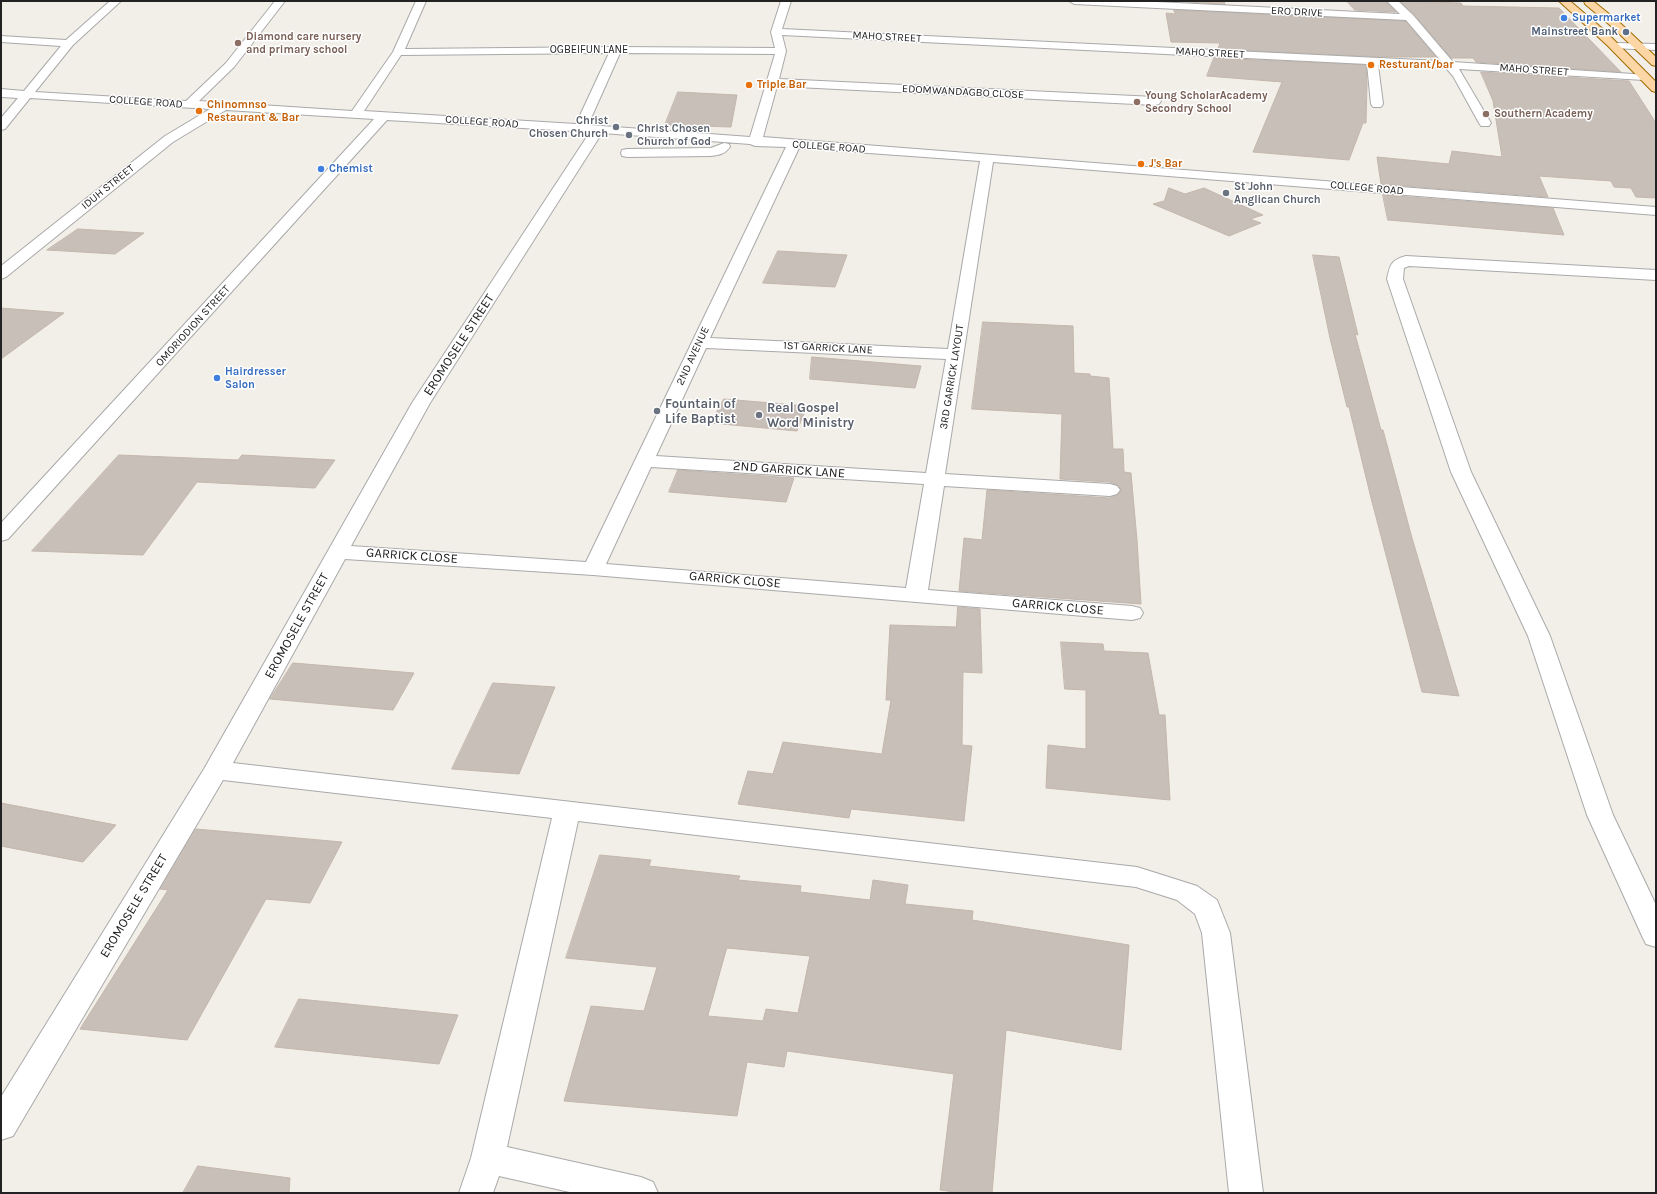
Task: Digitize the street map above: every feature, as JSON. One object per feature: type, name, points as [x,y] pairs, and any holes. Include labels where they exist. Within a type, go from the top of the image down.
[{"type":"main road","points":[[1564,1],[1616,46],[1656,89]]},
{"type":"main road","points":[[1586,1],[1641,47],[1656,63]]},
{"type":"street","points":[[1,126],[69,43],[116,1]]},
{"type":"street","points":[[189,104],[230,65],[280,1]]},
{"type":"street","points":[[356,114],[398,52],[421,1]]},
{"type":"street","points":[[754,142],[781,51],[776,32],[786,1]]},
{"type":"street","name":"ERO DRIVE","points":[[1074,1],[1409,18]]},
{"type":"street","points":[[1247,1],[1256,11]]},
{"type":"street","points":[[1392,1],[1450,65],[1473,100],[1485,123]]},
{"type":"street","name":"MAHO STREET","points":[[776,32],[1450,65],[1644,77]]},
{"type":"street","points":[[1,39],[69,43]]},
{"type":"street","points":[[1616,46],[1656,47]]},
{"type":"street","name":"OGBEIFUN LANE","points":[[398,52],[616,50],[781,51]]},
{"type":"street","name":"EROMOSELE STREET","points":[[1,1126],[216,770],[421,403],[589,129],[616,50]]},
{"type":"street","points":[[1372,61],[1377,104]]},
{"type":"street","name":"EDOMWANDAGBO CLOSE","points":[[771,82],[1155,101]]},
{"type":"street","name":"COLLEGE ROAD","points":[[1,93],[189,104],[221,108],[356,114],[589,129],[987,158],[1656,211]]},
{"type":"street","name":"IDUH STREET","points":[[1,274],[169,139],[221,108]]},
{"type":"street","name":"OMORIODION STREET","points":[[1,535],[384,116]]},
{"type":"street","points":[[627,153],[711,152],[724,148],[732,140]]},
{"type":"street","name":"2ND AVENUE","points":[[593,569],[794,144]]},
{"type":"street","name":"3RD GARRICK LAYOUT","points":[[916,595],[987,158]]},
{"type":"street","points":[[1656,275],[1406,261],[1397,266],[1395,279],[1461,472],[1539,636],[1600,815],[1656,936]]},
{"type":"street","name":"1ST GARRICK LANE","points":[[700,343],[955,354]]},
{"type":"street","name":"2ND GARRICK LANE","points":[[644,461],[1110,490]]},
{"type":"street","name":"GARRICK CLOSE","points":[[338,552],[593,569],[1132,613]]},
{"type":"street","points":[[216,770],[1137,877],[1187,893],[1207,908],[1216,933],[1246,1193]]},
{"type":"street","points":[[476,1193],[488,1158],[567,811]]},
{"type":"street","points":[[488,1158],[641,1193]]},
{"type":"building","points":[[1171,1],[1224,1],[1225,4]]},
{"type":"building","points":[[1347,1],[1386,1],[1396,12],[1355,10]]},
{"type":"building","points":[[1400,1],[1461,3],[1463,6],[1559,8],[1621,72],[1476,62],[1473,58],[1451,58],[1414,14]]},
{"type":"building","points":[[1174,10],[1405,21],[1436,57],[1384,57],[1218,49],[1220,43],[1171,42],[1166,13],[1175,14]]},
{"type":"building","points":[[1214,58],[1366,65],[1366,123],[1363,123],[1349,160],[1253,152],[1282,82],[1207,76]]},
{"type":"building","points":[[1481,72],[1629,81],[1656,123],[1656,198],[1636,197],[1631,188],[1614,187],[1611,181],[1539,176],[1548,197],[1381,184],[1377,157],[1449,164],[1452,151],[1502,157],[1493,101]]},
{"type":"building","points":[[678,92],[737,95],[731,127],[665,125]]},
{"type":"building","points":[[1169,188],[1185,194],[1204,188],[1263,215],[1250,219],[1261,223],[1229,236],[1153,204],[1164,201]]},
{"type":"building","points":[[1383,195],[1553,208],[1564,235],[1388,220]]},
{"type":"building","points":[[78,229],[144,233],[115,254],[47,250]]},
{"type":"building","points":[[778,251],[847,255],[835,287],[763,283]]},
{"type":"building","points":[[1313,255],[1339,257],[1358,335],[1355,334],[1381,430],[1383,430],[1412,538],[1459,696],[1422,692],[1371,498],[1349,407],[1347,407],[1330,338]]},
{"type":"building","points":[[1,308],[64,313],[1,359]]},
{"type":"building","points":[[983,322],[1073,326],[1074,373],[1090,374],[1090,376],[1109,378],[1113,449],[1123,449],[1124,472],[1131,473],[1141,604],[959,591],[964,538],[982,540],[987,490],[1110,498],[1117,495],[1122,490],[1117,485],[1110,482],[1060,479],[1062,414],[972,409]]},
{"type":"building","points":[[812,357],[921,366],[915,388],[810,379]]},
{"type":"building","name":"Real Gospel Word Ministry","points":[[724,399],[807,406],[797,431],[711,423]]},
{"type":"building","points":[[119,455],[238,460],[242,455],[335,460],[315,488],[197,482],[143,555],[32,551]]},
{"type":"building","points":[[678,470],[794,478],[786,502],[669,492]]},
{"type":"building","points":[[958,607],[980,609],[982,673],[963,672],[962,745],[972,746],[964,821],[851,809],[849,818],[738,804],[748,771],[773,774],[783,742],[882,754],[891,700],[886,700],[890,625],[956,627]]},
{"type":"building","points":[[1061,642],[1103,644],[1104,651],[1148,653],[1159,715],[1165,715],[1170,800],[1046,788],[1048,745],[1086,749],[1086,690],[1065,689]]},
{"type":"building","points":[[293,663],[414,673],[393,710],[270,699]]},
{"type":"building","points":[[493,683],[555,687],[519,774],[452,769]]},
{"type":"building","points":[[1,803],[116,825],[83,862],[1,846]]},
{"type":"building","points":[[196,829],[342,842],[310,903],[266,899],[187,1040],[80,1029],[168,890],[160,889]]},
{"type":"building","points":[[600,855],[651,860],[649,866],[740,876],[738,880],[801,886],[800,892],[870,900],[873,880],[908,885],[905,904],[973,911],[972,920],[1129,945],[1121,1050],[1006,1030],[992,1193],[962,1193],[940,1190],[954,1074],[787,1051],[784,1067],[747,1062],[737,1116],[564,1101],[591,1006],[644,1011],[657,967],[566,958]],"holes":[[[727,948],[810,956],[798,1013],[766,1009],[763,1021],[708,1016]]]},
{"type":"building","points":[[299,999],[458,1015],[439,1064],[275,1047]]},
{"type":"building","points":[[198,1166],[290,1178],[289,1193],[183,1193]]},
{"type":"place","name":"Supermarket","points":[[1564,18]]},
{"type":"place","name":"Mainstreet Bank","points":[[1626,32]]},
{"type":"place","name":"Diamond care nursery and primary school","points":[[238,43]]},
{"type":"place","name":"Resturant/bar","points":[[1371,65]]},
{"type":"place","name":"Triple Bar","points":[[749,85]]},
{"type":"place","name":"Young ScholarAcademy Secondry School","points":[[1137,102]]},
{"type":"place","name":"Chinomnso Restaurant & Bar","points":[[199,111]]},
{"type":"place","name":"Southern Academy","points":[[1486,114]]},
{"type":"place","name":"Christ Chosen Church","points":[[616,127]]},
{"type":"place","name":"Christ Chosen Church of God","points":[[629,135]]},
{"type":"place","name":"J's Bar","points":[[1141,164]]},
{"type":"place","name":"Chemist","points":[[321,169]]},
{"type":"place","name":"St John Anglican Church","points":[[1226,193]]},
{"type":"place","name":"Hairdresser Salon","points":[[217,378]]},
{"type":"place","name":"Fountain of Life Baptist","points":[[657,411]]},
{"type":"place","name":"Real Gospel Word Ministry","points":[[759,415]]}]
